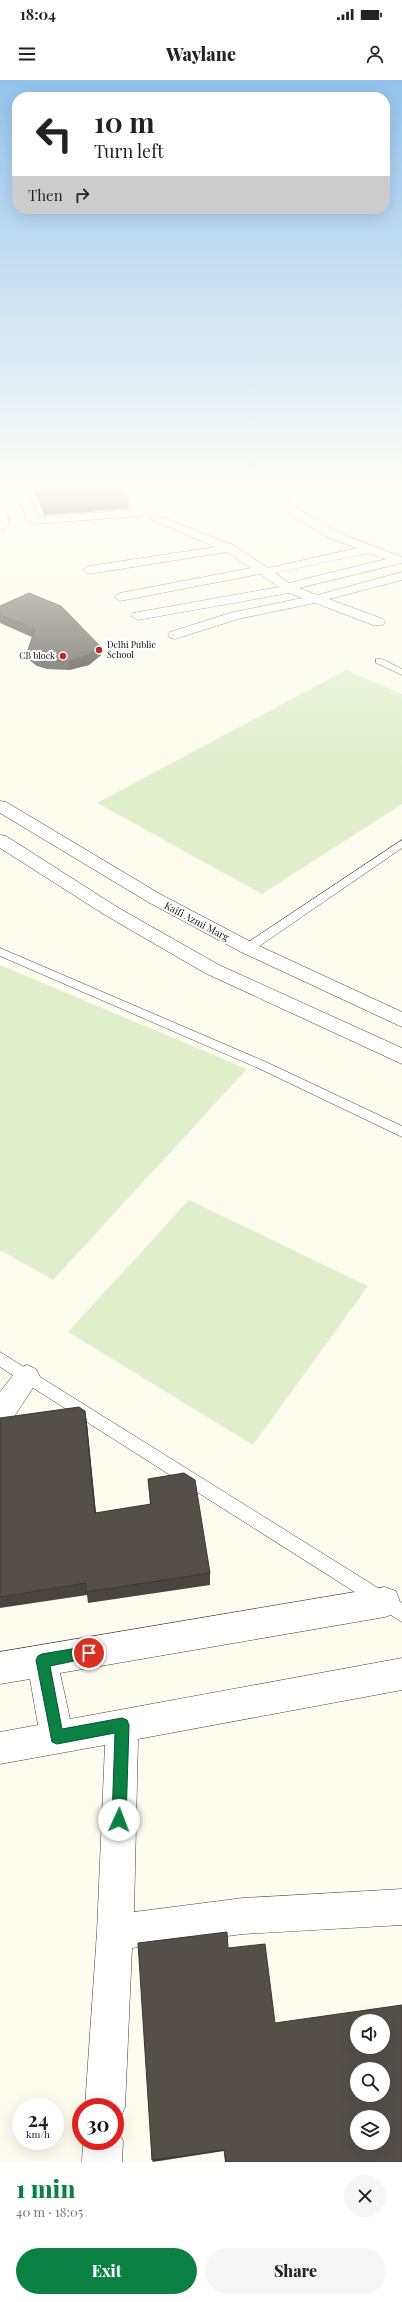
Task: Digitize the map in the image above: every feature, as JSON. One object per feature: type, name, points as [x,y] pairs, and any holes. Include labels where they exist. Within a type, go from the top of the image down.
[{"type":"street","points":[[120,597],[186,585]]},
{"type":"street","points":[[285,585],[316,599],[378,622]]},
{"type":"street","points":[[138,616],[300,585]]},
{"type":"street","points":[[175,635],[235,616],[316,599],[368,585]]},
{"type":"street","name":"Kaifi Azmi Marg","points":[[0,806],[154,898],[248,948],[402,1020]]},
{"type":"street","points":[[0,840],[111,911],[212,969],[402,1058]]},
{"type":"street","points":[[0,1414],[27,1377]]},
{"type":"street","points":[[0,1668],[42,1660],[393,1608]]},
{"type":"street","points":[[42,1660],[57,1737]]},
{"type":"street","points":[[0,1748],[402,1674]]},
{"type":"street","points":[[106,2098],[115,1932],[122,1725]]},
{"type":"street","points":[[115,1932],[244,1916],[402,1907]]},
{"type":"street","points":[[102,2162],[103,2150]]},
{"type":"lane","points":[[379,661],[402,672]]},
{"type":"lane","points":[[248,948],[402,843]]},
{"type":"lane","points":[[0,952],[262,1065],[402,1132]]},
{"type":"lane","points":[[0,1360],[393,1608]]},
{"type":"green space","points":[[346,670],[402,694],[402,804],[262,894],[97,803]]},
{"type":"green space","points":[[0,965],[247,1069],[53,1280],[0,1250]]},
{"type":"green space","points":[[189,1200],[368,1286],[253,1445],[68,1332]]},
{"type":"building","points":[[29,593],[61,606],[100,646],[88,655],[69,661],[46,660],[36,656],[28,650],[35,629],[0,615],[0,606]]},
{"type":"building","points":[[79,1407],[85,1411],[95,1513],[151,1504],[148,1479],[184,1473],[195,1480],[210,1573],[86,1592],[86,1583],[0,1597],[0,1418]]},
{"type":"building","points":[[227,1932],[228,1948],[265,1944],[275,2023],[402,2005],[402,2162],[226,2162],[224,2150],[152,2160],[138,1943]]},
{"type":"place","name":"Delhi Public School","points":[[99,650]]},
{"type":"place","name":"CB block","points":[[63,656]]},
{"type":"route","points":[[89,1653],[42,1660],[57,1737],[122,1725],[119,1820]]}]
